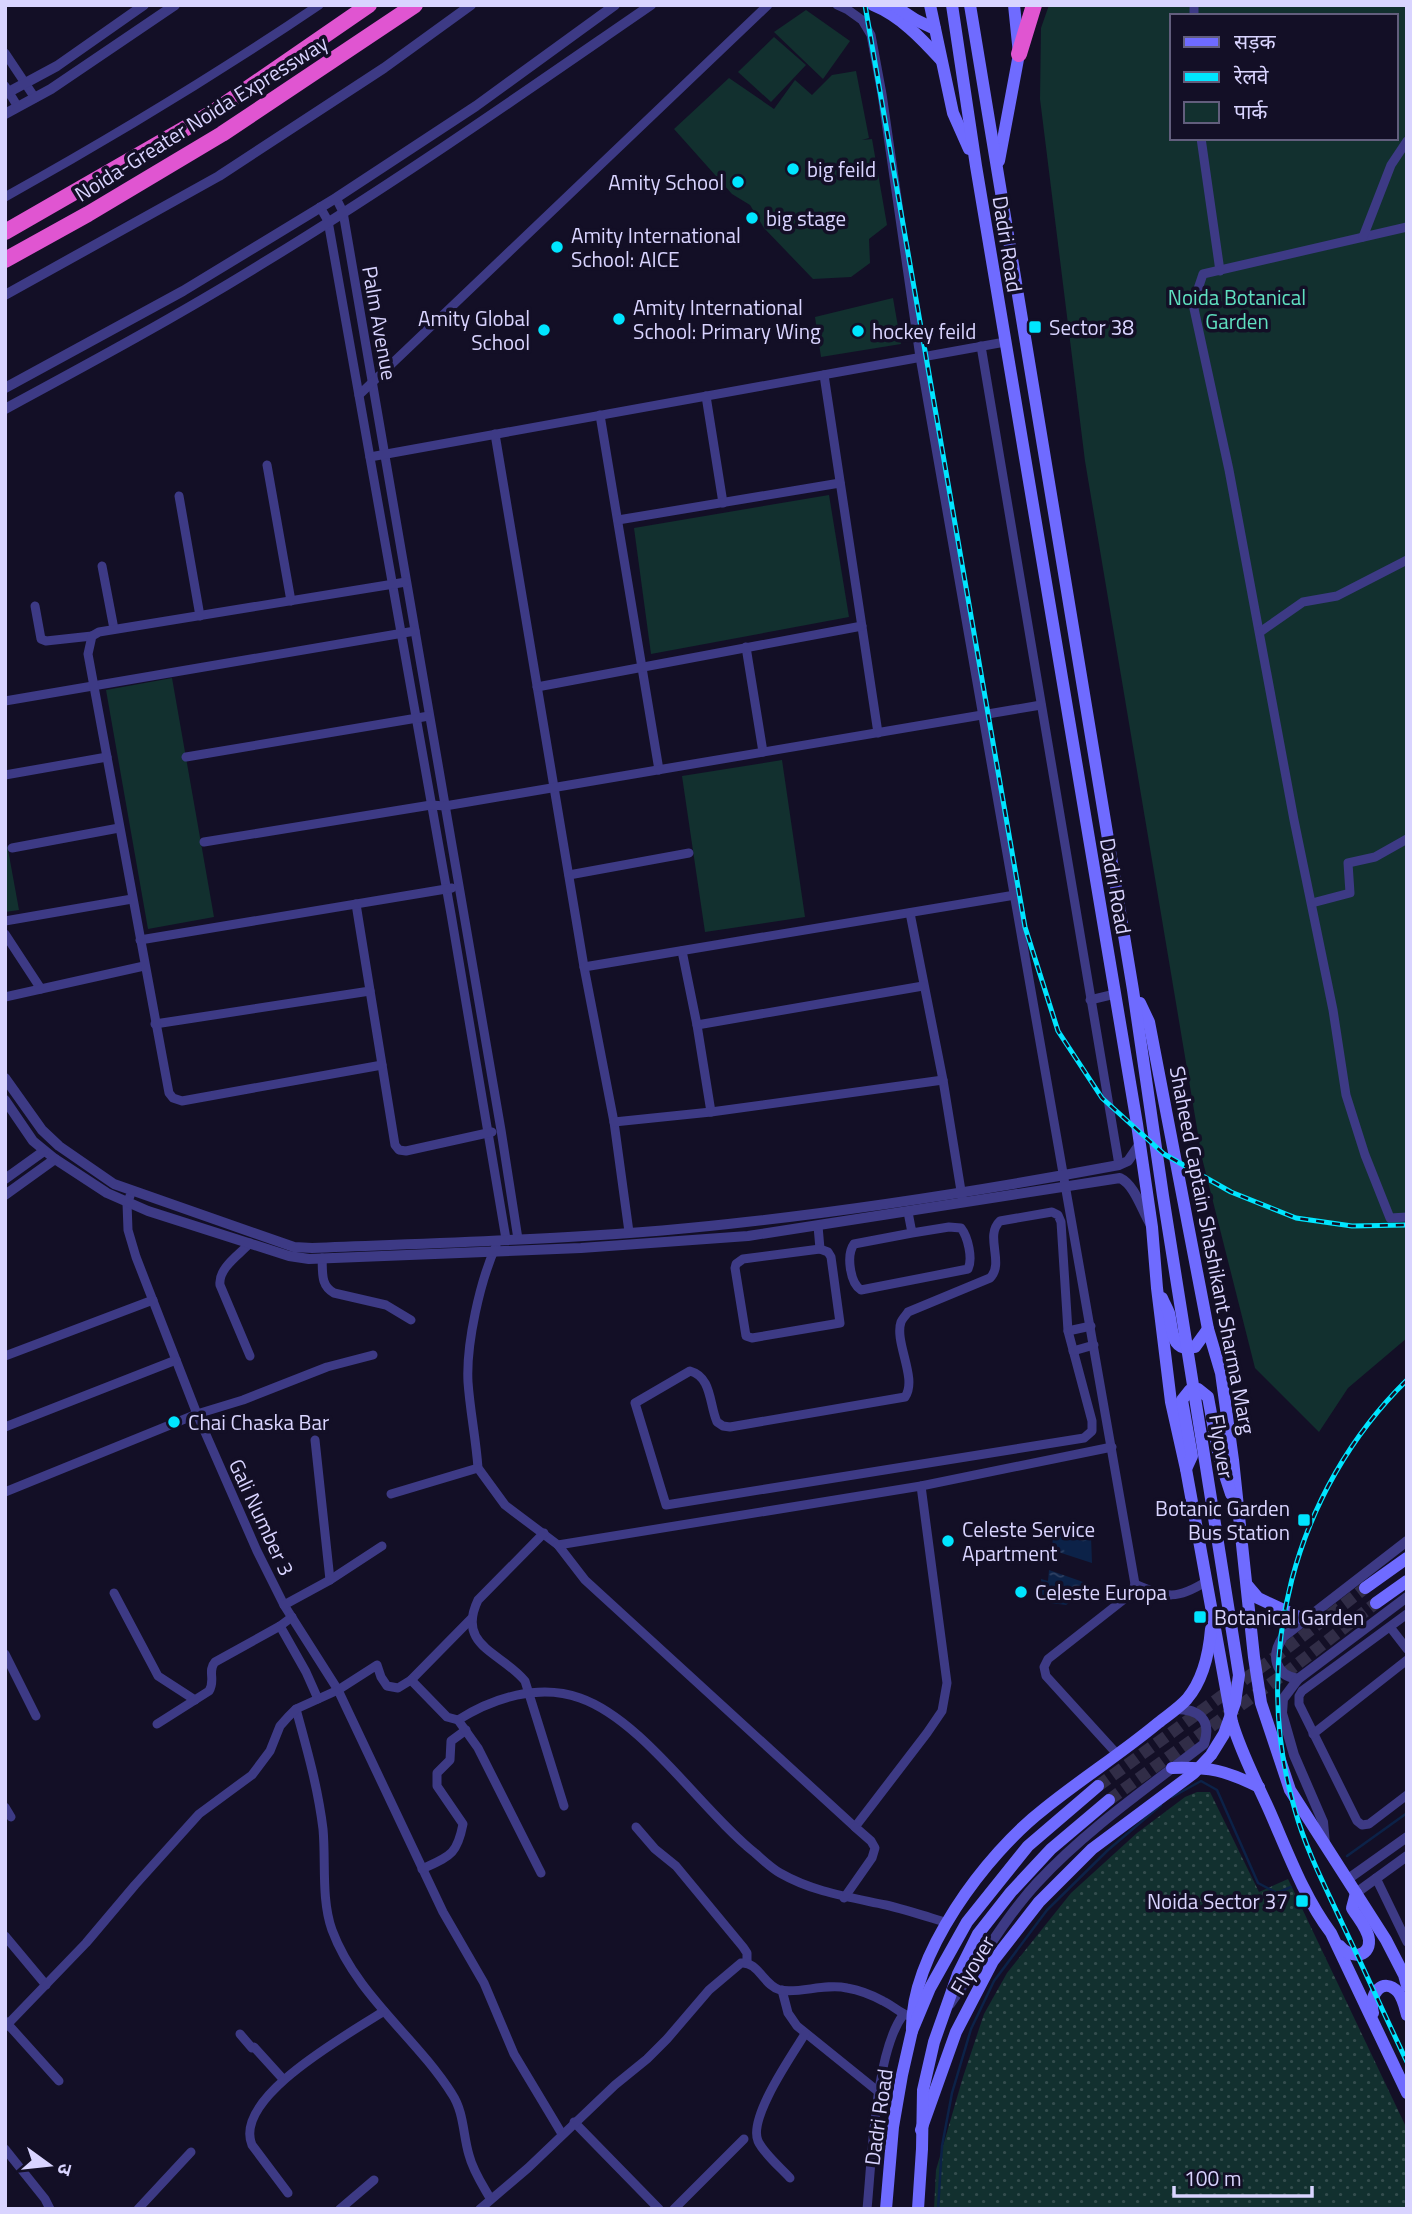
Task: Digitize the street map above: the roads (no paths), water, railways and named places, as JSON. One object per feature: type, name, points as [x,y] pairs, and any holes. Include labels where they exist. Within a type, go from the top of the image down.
[{"type":"highway","name":"Noida-Greater Noida Expressway","points":[[5,232],[212,113],[369,5]]},
{"type":"highway","name":"Noida-Greater Noida Expressway","points":[[5,260],[222,134],[415,5]]},
{"type":"highway","points":[[1019,54],[1034,5]]},
{"type":"main road","points":[[873,5],[888,11],[921,38],[941,60]]},
{"type":"main road","points":[[892,5],[934,29]]},
{"type":"main road","points":[[930,5],[953,113],[976,166]]},
{"type":"main road","points":[[952,5],[976,166]]},
{"type":"main road","name":"Dadri Road","points":[[970,5],[1133,990]]},
{"type":"main road","points":[[997,172],[1019,54],[1014,5]]},
{"type":"main road","name":"Dadri Road","points":[[976,166],[1152,1227],[1171,1402],[1212,1612]]},
{"type":"main road","name":"Flyover","points":[[921,2130],[956,2032],[993,1961],[1015,1931],[1039,1902],[1091,1849],[1194,1773],[1211,1755],[1224,1734],[1235,1703],[1239,1675],[1133,990]]},
{"type":"main road","name":"Shaheed Captain Shashikant Sharma Marg","points":[[1133,990],[1149,1022],[1208,1329],[1221,1373],[1261,1703],[1290,1790],[1386,1940],[1407,1986]]},
{"type":"main road","points":[[1157,1288],[1168,1311],[1174,1339],[1179,1345],[1195,1347],[1208,1329]]},
{"type":"main road","points":[[1186,1469],[1192,1456],[1182,1400],[1190,1390],[1198,1389],[1208,1397],[1219,1457],[1238,1518]]},
{"type":"main road","points":[[1365,1588],[1407,1558]]},
{"type":"main road","points":[[1377,1603],[1407,1581]]},
{"type":"main road","points":[[1247,1585],[1258,1598],[1303,1619]]},
{"type":"main road","points":[[912,2031],[907,2016],[930,1954],[948,1923],[995,1856],[1042,1810],[1187,1699],[1201,1674],[1210,1641],[1212,1612]]},
{"type":"main road","points":[[1212,1612],[1232,1722],[1315,1910],[1348,1954],[1362,1954],[1368,1947],[1367,1934],[1352,1908],[1356,1893]]},
{"type":"main road","points":[[1172,1768],[1219,1769],[1259,1787]]},
{"type":"main road","points":[[912,2031],[930,1988],[967,1922],[1028,1846],[1098,1786]]},
{"type":"main road","points":[[918,2209],[923,2090],[934,2042],[958,1974],[978,1934],[1011,1892],[1051,1849],[1109,1800]]},
{"type":"main road","points":[[1331,1933],[1407,2093]]},
{"type":"main road","points":[[1378,2034],[1371,2004],[1377,1990],[1387,1987],[1396,1990],[1407,2015]]},
{"type":"main road","name":"Dadri Road","points":[[886,2209],[894,2127],[912,2031]]},
{"type":"street","points":[[18,107],[7,91],[57,66],[144,5]]},
{"type":"street","points":[[5,114],[51,89],[175,5]]},
{"type":"street","points":[[5,197],[107,140],[244,57],[319,5]]},
{"type":"street","points":[[5,295],[219,176],[384,68],[471,5]]},
{"type":"street","points":[[5,388],[183,291],[336,198],[475,106],[615,5]]},
{"type":"street","points":[[5,409],[264,263],[481,121],[651,5]]},
{"type":"street","points":[[359,395],[768,5]]},
{"type":"street","points":[[837,5],[862,20],[871,35],[920,357],[1135,1584],[1132,1593],[1048,1659],[1044,1667],[1046,1676],[1117,1755]]},
{"type":"street","points":[[5,53],[35,98]]},
{"type":"street","points":[[1201,140],[1220,271]]},
{"type":"street","points":[[1363,237],[1391,165],[1407,141]]},
{"type":"street","name":"Palm Avenue","points":[[336,198],[343,212],[501,1130],[508,1239]]},
{"type":"street","name":"Palm Avenue","points":[[320,207],[328,221],[508,1239]]},
{"type":"street","points":[[1407,227],[1203,274],[1194,304],[1229,470],[1276,732],[1334,1010],[1346,1095],[1365,1155],[1390,1218],[1407,1217]]},
{"type":"street","points":[[370,457],[1005,342]]},
{"type":"street","points":[[981,346],[1119,1165]]},
{"type":"street","points":[[824,375],[878,733]]},
{"type":"street","points":[[706,396],[723,503]]},
{"type":"street","points":[[600,415],[659,770]]},
{"type":"street","points":[[495,434],[584,967],[614,1122],[629,1232]]},
{"type":"street","points":[[267,465],[290,601]]},
{"type":"street","points":[[618,520],[840,483]]},
{"type":"street","points":[[179,496],[200,616]]},
{"type":"street","points":[[1260,632],[1303,602],[1337,596],[1407,560]]},
{"type":"street","points":[[102,566],[114,629]]},
{"type":"street","points":[[35,606],[41,639],[46,641],[92,636],[114,629],[406,582]]},
{"type":"street","points":[[537,687],[862,626]]},
{"type":"street","points":[[5,701],[415,631]]},
{"type":"street","points":[[92,636],[88,654],[169,1093],[173,1098],[182,1101],[382,1065]]},
{"type":"street","points":[[746,648],[763,752]]},
{"type":"street","points":[[204,842],[431,805],[445,806],[1041,705]]},
{"type":"street","points":[[186,757],[429,716]]},
{"type":"street","points":[[5,775],[107,757]]},
{"type":"street","points":[[12,848],[120,828]]},
{"type":"street","points":[[1311,903],[1350,893],[1348,863],[1376,857],[1407,839]]},
{"type":"street","points":[[569,874],[689,853]]},
{"type":"street","points":[[140,940],[458,887]]},
{"type":"street","points":[[584,967],[1015,895]]},
{"type":"street","points":[[5,921],[132,899]]},
{"type":"street","points":[[356,904],[382,1065],[399,1150],[406,1151],[501,1130]]},
{"type":"street","points":[[910,913],[943,1080],[962,1197]]},
{"type":"street","points":[[5,934],[41,989]]},
{"type":"street","points":[[681,951],[697,1025],[711,1112]]},
{"type":"street","points":[[5,997],[144,966]]},
{"type":"street","points":[[697,1025],[923,986]]},
{"type":"street","points":[[155,1024],[370,991]]},
{"type":"street","points":[[1090,1000],[1115,994]]},
{"type":"street","points":[[5,1078],[42,1130],[59,1146],[114,1184],[294,1247],[323,1248],[629,1232],[757,1221],[962,1197],[1065,1181],[1123,1179],[1152,1227]]},
{"type":"street","points":[[614,1122],[711,1112],[943,1080]]},
{"type":"street","points":[[5,1100],[33,1141],[107,1193],[127,1203],[289,1256],[322,1258],[581,1248],[735,1237],[908,1212],[962,1197]]},
{"type":"street","points":[[1065,1181],[1128,1161],[1139,1145]]},
{"type":"street","points":[[5,1179],[44,1151]]},
{"type":"street","points":[[5,1195],[55,1159]]},
{"type":"street","name":"Gali Number 3","points":[[132,1191],[127,1203],[128,1230],[136,1257],[225,1481],[284,1605],[338,1690],[443,1912],[484,1983],[514,2054],[562,2134]]},
{"type":"street","points":[[908,1212],[912,1233]]},
{"type":"street","points":[[1052,1212],[1058,1215],[1061,1222],[1068,1331],[1073,1352],[1092,1421],[1091,1432],[1084,1438],[666,1505],[635,1403],[690,1371],[705,1380],[717,1422],[730,1427],[905,1397],[909,1388],[901,1321],[908,1312],[990,1278],[996,1266],[993,1234],[995,1226],[1000,1222],[1052,1212]]},
{"type":"street","points":[[818,1226],[820,1249]]},
{"type":"street","points":[[949,1227],[961,1228],[970,1261],[968,1269],[857,1289],[849,1253],[854,1244],[912,1233],[949,1227]]},
{"type":"street","points":[[508,1239],[494,1251],[469,1348],[468,1381],[478,1468],[505,1506],[558,1545],[585,1580],[871,1840],[875,1848],[872,1858],[844,1898]]},
{"type":"street","points":[[250,1243],[219,1277],[250,1356]]},
{"type":"street","points":[[820,1249],[828,1251],[831,1257],[840,1323],[752,1338],[746,1336],[736,1264],[743,1259],[820,1249]]},
{"type":"street","points":[[322,1258],[326,1289],[386,1305],[411,1320]]},
{"type":"street","points":[[5,1356],[153,1300]]},
{"type":"street","points":[[1068,1331],[1090,1326]]},
{"type":"street","points":[[1073,1352],[1094,1345]]},
{"type":"street","points":[[5,1492],[197,1413],[243,1400],[327,1367],[373,1354]]},
{"type":"street","points":[[5,1427],[176,1360]]},
{"type":"street","points":[[315,1440],[330,1580]]},
{"type":"street","points":[[558,1545],[921,1486],[1112,1447]]},
{"type":"street","points":[[391,1494],[478,1468]]},
{"type":"street","points":[[855,1827],[942,1711],[946,1664],[921,1486]]},
{"type":"street","points":[[544,1533],[478,1600],[471,1613],[471,1629],[478,1642],[518,1673],[530,1692],[564,1806]]},
{"type":"street","points":[[1297,1679],[1281,1674],[1277,1664],[1276,1650],[1283,1637],[1407,1541]]},
{"type":"street","points":[[284,1605],[330,1580],[382,1546]]},
{"type":"street","points":[[1135,1584],[1158,1594],[1173,1596],[1189,1592],[1206,1581]]},
{"type":"street","points":[[114,1592],[158,1676],[195,1700]]},
{"type":"street","points":[[1325,1844],[1323,1822],[1294,1755],[1282,1713],[1283,1699],[1297,1679],[1407,1597]]},
{"type":"street","points":[[1407,1614],[1302,1690],[1299,1696],[1299,1704],[1357,1821],[1362,1825],[1369,1824],[1407,1795]]},
{"type":"street","points":[[157,1724],[209,1691],[213,1685],[211,1669],[215,1662],[292,1617]]},
{"type":"street","points":[[59,2081],[6,2024],[94,1935],[199,1814],[252,1775],[270,1751],[280,1726],[296,1709],[338,1690],[377,1665],[387,1686],[398,1688],[411,1680],[471,1619]]},
{"type":"street","points":[[280,1626],[318,1699]]},
{"type":"street","points":[[1390,1627],[1407,1649]]},
{"type":"street","points":[[5,1654],[36,1716]]},
{"type":"street","points":[[1313,1734],[1407,1660]]},
{"type":"street","points":[[411,1680],[447,1717],[458,1720],[466,1730],[478,1748],[541,1873]]},
{"type":"street","points":[[458,1720],[502,1699],[530,1692],[579,1697],[632,1731],[738,1840],[778,1872],[804,1885],[844,1898],[886,1905],[948,1923]]},
{"type":"street","points":[[296,1709],[321,1814],[326,1856],[326,1906],[332,1930],[345,1956],[371,1995],[453,2096],[464,2126],[471,2163],[490,2198]]},
{"type":"street","points":[[944,2012],[1001,1927],[1036,1884],[1075,1845],[1204,1744],[1208,1732],[1204,1720],[1195,1711],[1175,1709]]},
{"type":"street","points":[[422,1869],[446,1858],[459,1844],[463,1824],[437,1786],[437,1773],[450,1760],[451,1741],[466,1730]]},
{"type":"street","points":[[5,1807],[11,1817]]},
{"type":"street","points":[[636,1826],[655,1849],[676,1866],[743,1947],[747,1952],[747,1962]]},
{"type":"street","points":[[1348,1880],[1407,1837]]},
{"type":"street","points":[[1356,1893],[1407,1856]]},
{"type":"street","points":[[1376,1878],[1407,1942]]},
{"type":"street","points":[[5,1936],[46,1985]]},
{"type":"street","points":[[480,2209],[654,2053],[709,1990],[741,1963],[747,1962],[771,1986],[782,1990],[844,1987],[885,2001],[907,2016],[896,2024],[888,2043],[867,2209]]},
{"type":"street","points":[[782,1990],[788,2013],[805,2034],[880,2093]]},
{"type":"street","points":[[288,2193],[248,2137],[253,2119],[266,2097],[283,2079],[384,2011]]},
{"type":"street","points":[[240,2034],[283,2079]]},
{"type":"street","points":[[790,2178],[759,2144],[756,2136],[761,2112],[768,2096],[805,2034]]},
{"type":"street","points":[[575,2122],[659,2209]]},
{"type":"street","points":[[674,2209],[744,2139]]},
{"type":"street","points":[[5,2149],[50,2209]]},
{"type":"street","points":[[138,2209],[191,2152]]},
{"type":"street","points":[[340,2209],[374,2180]]},
{"type":"water","points":[[1060,1533],[1091,1537],[1092,1563],[1052,1550],[1053,1536],[1059,1536]]},
{"type":"water","points":[[1049,1570],[1086,1583],[1066,1605],[1043,1602],[1041,1579],[1048,1581]]},
{"type":"waterway","points":[[1172,1797],[1201,1781],[1217,1790],[1258,1883],[1277,1893],[1291,1887]]},
{"type":"waterway","points":[[938,2209],[942,2146],[952,2093],[971,2029],[994,1981],[1047,1910],[1108,1850],[1161,1805]]},
{"type":"waterway","points":[[1347,1856],[1407,1813]]},
{"type":"tunnel","points":[[1098,1786],[1365,1588]]},
{"type":"tunnel","points":[[1109,1800],[1291,1669],[1376,1603]]},
{"type":"railway","points":[[865,5],[1025,927],[1058,1031],[1102,1098],[1164,1154],[1231,1192],[1296,1218],[1352,1226],[1407,1225]]},
{"type":"railway","points":[[1407,1380],[1368,1424],[1336,1473],[1310,1525],[1292,1580],[1281,1637],[1278,1695],[1282,1753],[1299,1825],[1316,1868],[1407,2062]]},
{"type":"place","name":"big feild","points":[[793,169]]},
{"type":"place","name":"Amity School","points":[[738,182]]},
{"type":"place","name":"big stage","points":[[752,218]]},
{"type":"place","name":"Amity International School: AICE","points":[[557,247]]},
{"type":"place","name":"Amity International School: Primary Wing","points":[[619,319]]},
{"type":"place","name":"Sector 38","points":[[1035,327]]},
{"type":"place","name":"Amity Global School","points":[[544,330]]},
{"type":"place","name":"hockey feild","points":[[858,331]]},
{"type":"place","name":"Chai Chaska Bar","points":[[174,1422]]},
{"type":"place","name":"Botanic Garden Bus Station","points":[[1304,1520]]},
{"type":"place","name":"Celeste Service Apartment","points":[[948,1541]]},
{"type":"place","name":"Celeste Europa","points":[[1021,1592]]},
{"type":"place","name":"Botanical Garden","points":[[1200,1617]]},
{"type":"place","name":"Noida Sector 37","points":[[1302,1901]]},
{"type":"park label","name":"Noida Botanical Garden","points":[[1237,309]]}]
